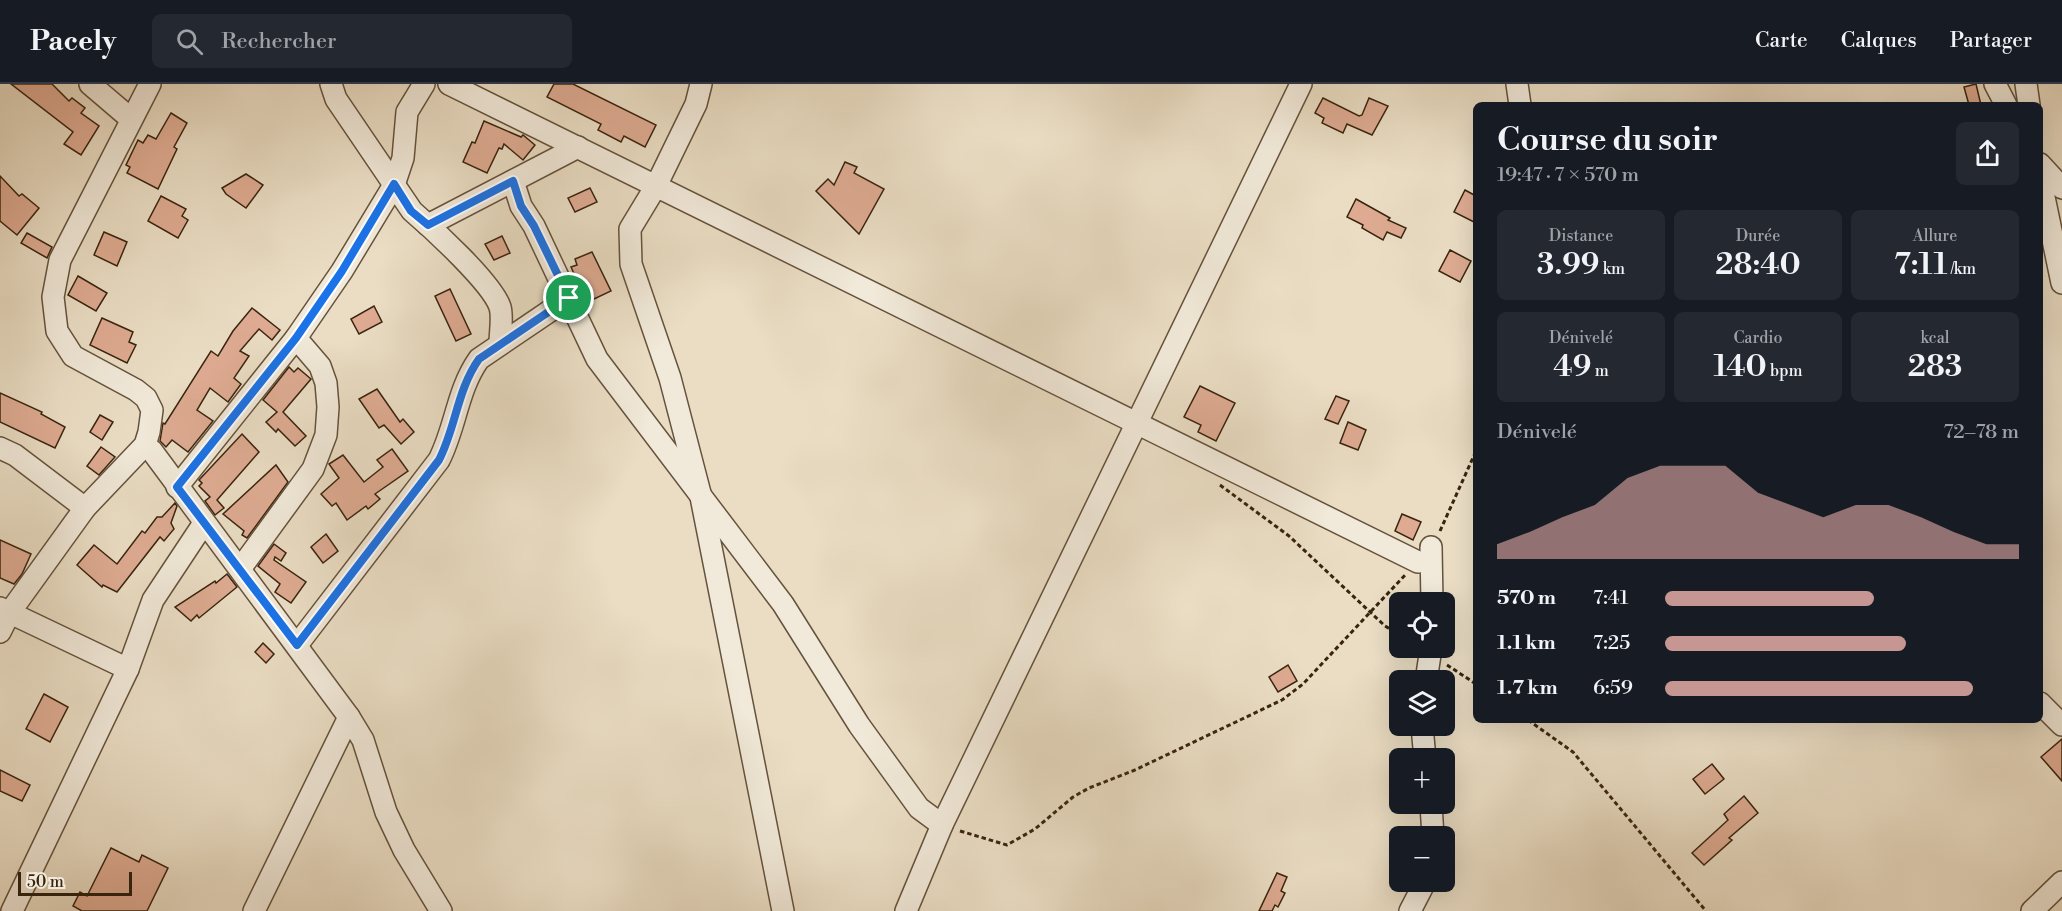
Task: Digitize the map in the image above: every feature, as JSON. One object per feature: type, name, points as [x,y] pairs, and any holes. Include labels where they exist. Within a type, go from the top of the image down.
[{"type":"street","points":[[90,84],[131,119]]},
{"type":"street","points":[[0,632],[5,610],[85,508],[145,446],[149,432],[152,410],[146,398],[136,390],[73,356],[57,331],[53,297],[60,260],[150,84]]},
{"type":"street","points":[[331,84],[336,99],[411,211],[428,225],[488,286],[501,308],[500,344]]},
{"type":"street","points":[[177,487],[296,338],[342,271],[394,184],[403,158],[407,112],[424,84]]},
{"type":"street","points":[[449,84],[1137,424],[1424,554],[1430,592]]},
{"type":"street","points":[[700,84],[696,104],[656,186],[630,229],[631,264],[673,386],[701,497],[783,911]]},
{"type":"street","points":[[906,911],[942,825],[1301,84]]},
{"type":"street","points":[[1517,84],[1520,102]]},
{"type":"street","points":[[1995,84],[2004,102]]},
{"type":"street","points":[[2026,84],[2029,102]]},
{"type":"street","points":[[428,225],[578,147]]},
{"type":"street","points":[[2043,167],[2062,188]]},
{"type":"street","points":[[513,181],[521,206],[534,226],[597,359],[783,604],[860,725],[919,808],[942,825]]},
{"type":"street","points":[[2043,192],[2062,283]]},
{"type":"street","points":[[297,645],[439,460],[447,446],[462,388],[479,359],[569,298]]},
{"type":"street","points":[[240,568],[313,470],[326,435],[328,407],[326,383],[320,366],[296,338]]},
{"type":"street","points":[[145,446],[152,451],[350,717],[363,740],[386,812],[404,850],[441,911]]},
{"type":"street","points":[[0,448],[15,455],[85,508]]},
{"type":"street","points":[[12,911],[128,669],[153,600],[204,523]]},
{"type":"street","points":[[5,610],[128,669]]},
{"type":"street","points":[[2043,706],[2062,724]]},
{"type":"street","points":[[254,911],[350,717]]},
{"type":"street","points":[[2032,911],[2062,882]]},
{"type":"street","points":[[1410,911],[1420,892]]},
{"type":"path","points":[[942,825],[1007,845],[1035,829],[1073,797],[1089,788],[1136,770],[1282,700],[1294,692],[1424,554],[1473,457]]},
{"type":"path","points":[[1213,480],[1289,536],[1389,628]]},
{"type":"path","points":[[1441,658],[1473,682]]},
{"type":"path","points":[[1532,723],[1573,752],[1706,911]]},
{"type":"building","points":[[11,84],[52,84],[69,101],[72,98],[85,108],[81,113],[99,126],[81,155],[64,144],[73,132]]},
{"type":"building","points":[[554,84],[573,84],[656,125],[645,147],[624,136],[621,142],[598,130],[601,124],[547,97]]},
{"type":"building","points":[[1976,84],[1980,102],[1968,102],[1964,87]]},
{"type":"building","points":[[1323,98],[1359,116],[1362,115],[1369,98],[1388,106],[1372,135],[1347,124],[1343,133],[1322,123],[1324,118],[1315,113]]},
{"type":"building","points":[[171,113],[187,123],[174,147],[177,149],[158,189],[127,173],[130,167],[126,165],[138,140],[143,143],[148,135],[156,139]]},
{"type":"building","points":[[484,121],[521,137],[523,135],[535,145],[523,160],[504,144],[502,149],[499,148],[487,173],[463,162],[472,142],[475,143]]},
{"type":"building","points":[[845,162],[857,167],[854,173],[884,189],[859,234],[816,191],[828,179],[834,185]]},
{"type":"building","points":[[246,174],[263,185],[246,208],[226,194],[222,188]]},
{"type":"building","points":[[0,176],[19,196],[22,194],[39,208],[17,235],[0,221]]},
{"type":"building","points":[[590,188],[597,202],[575,212],[568,198]]},
{"type":"building","points":[[1465,190],[1473,194],[1473,222],[1454,212]]},
{"type":"building","points":[[161,196],[186,209],[182,216],[188,220],[178,238],[148,221]]},
{"type":"building","points":[[1356,199],[1390,218],[1388,220],[1406,228],[1401,238],[1387,232],[1383,240],[1362,228],[1363,225],[1347,217]]},
{"type":"building","points":[[104,232],[127,242],[117,266],[94,255]]},
{"type":"building","points":[[27,233],[52,247],[47,258],[21,243]]},
{"type":"building","points":[[502,236],[510,253],[494,260],[485,244]]},
{"type":"building","points":[[1450,250],[1471,261],[1460,282],[1439,271]]},
{"type":"building","points":[[592,252],[611,291],[594,299],[591,293],[584,296],[571,267],[577,265],[575,259]]},
{"type":"building","points":[[78,276],[107,293],[96,311],[68,295]]},
{"type":"building","points":[[450,289],[471,334],[456,341],[435,296]]},
{"type":"building","points":[[374,306],[382,322],[359,334],[351,319]]},
{"type":"building","points":[[252,308],[280,330],[272,340],[259,329],[240,351],[249,356],[234,378],[241,384],[228,402],[210,388],[197,410],[213,421],[188,452],[172,440],[166,447],[160,441],[163,423],[165,424],[211,351],[218,356],[233,331]]},
{"type":"building","points":[[102,318],[133,332],[129,342],[136,345],[127,363],[90,345]]},
{"type":"building","points":[[289,367],[294,372],[298,368],[311,379],[283,412],[306,436],[295,446],[278,429],[276,432],[266,422],[277,412],[263,400]]},
{"type":"building","points":[[1200,386],[1235,403],[1216,441],[1198,432],[1201,425],[1184,417]]},
{"type":"building","points":[[377,389],[400,422],[403,419],[414,432],[401,444],[384,425],[379,428],[359,399]]},
{"type":"building","points":[[0,393],[42,412],[41,414],[65,427],[55,448],[0,422]]},
{"type":"building","points":[[1336,396],[1349,401],[1338,424],[1325,419]]},
{"type":"building","points":[[100,415],[113,422],[102,440],[90,432]]},
{"type":"building","points":[[1348,422],[1366,430],[1358,450],[1340,443]]},
{"type":"building","points":[[242,434],[259,452],[217,500],[224,508],[215,515],[205,501],[210,497],[199,486],[202,483],[199,480]]},
{"type":"building","points":[[101,447],[115,457],[99,475],[87,466]]},
{"type":"building","points":[[392,449],[408,471],[375,494],[380,499],[368,509],[366,506],[347,520],[336,503],[332,506],[321,494],[339,478],[329,464],[343,455],[364,482],[383,467],[377,460]]},
{"type":"building","points":[[276,465],[288,482],[247,538],[242,535],[244,531],[223,514]]},
{"type":"building","points":[[175,503],[177,506],[171,523],[174,529],[164,541],[160,537],[117,592],[103,585],[102,587],[77,565],[94,545],[117,564],[142,531],[145,533],[157,517],[162,517]]},
{"type":"building","points":[[1402,514],[1421,522],[1413,540],[1395,531]]},
{"type":"building","points":[[326,534],[338,551],[323,563],[311,547]]},
{"type":"building","points":[[0,540],[31,554],[22,574],[14,584],[0,578]]},
{"type":"building","points":[[274,544],[286,553],[281,561],[275,557],[274,560],[306,582],[291,603],[275,592],[280,584],[258,566]]},
{"type":"building","points":[[227,574],[237,587],[199,618],[197,615],[191,621],[175,607],[215,581],[216,583]]},
{"type":"building","points":[[263,643],[274,654],[266,663],[255,652]]},
{"type":"building","points":[[1288,665],[1297,681],[1278,692],[1269,677]]},
{"type":"building","points":[[44,694],[68,707],[50,742],[26,729]]},
{"type":"building","points":[[2062,739],[2062,781],[2041,757]]},
{"type":"building","points":[[1712,764],[1724,779],[1705,794],[1693,779]]},
{"type":"building","points":[[0,770],[30,785],[22,801],[0,791]]},
{"type":"building","points":[[1744,796],[1758,813],[1729,838],[1732,840],[1704,865],[1692,853],[1728,820],[1724,814]]},
{"type":"building","points":[[111,848],[139,862],[142,855],[168,868],[147,911],[82,911],[73,906],[80,892],[87,896]]},
{"type":"building","points":[[1277,873],[1287,877],[1281,891],[1285,893],[1278,907],[1275,905],[1272,911],[1259,911]]},
{"type":"route","points":[[513,181],[521,206],[534,226],[569,298],[479,359],[462,388],[447,446],[439,460],[297,645],[177,487],[296,338],[342,271],[394,184],[411,211],[428,225],[513,181]]}]
